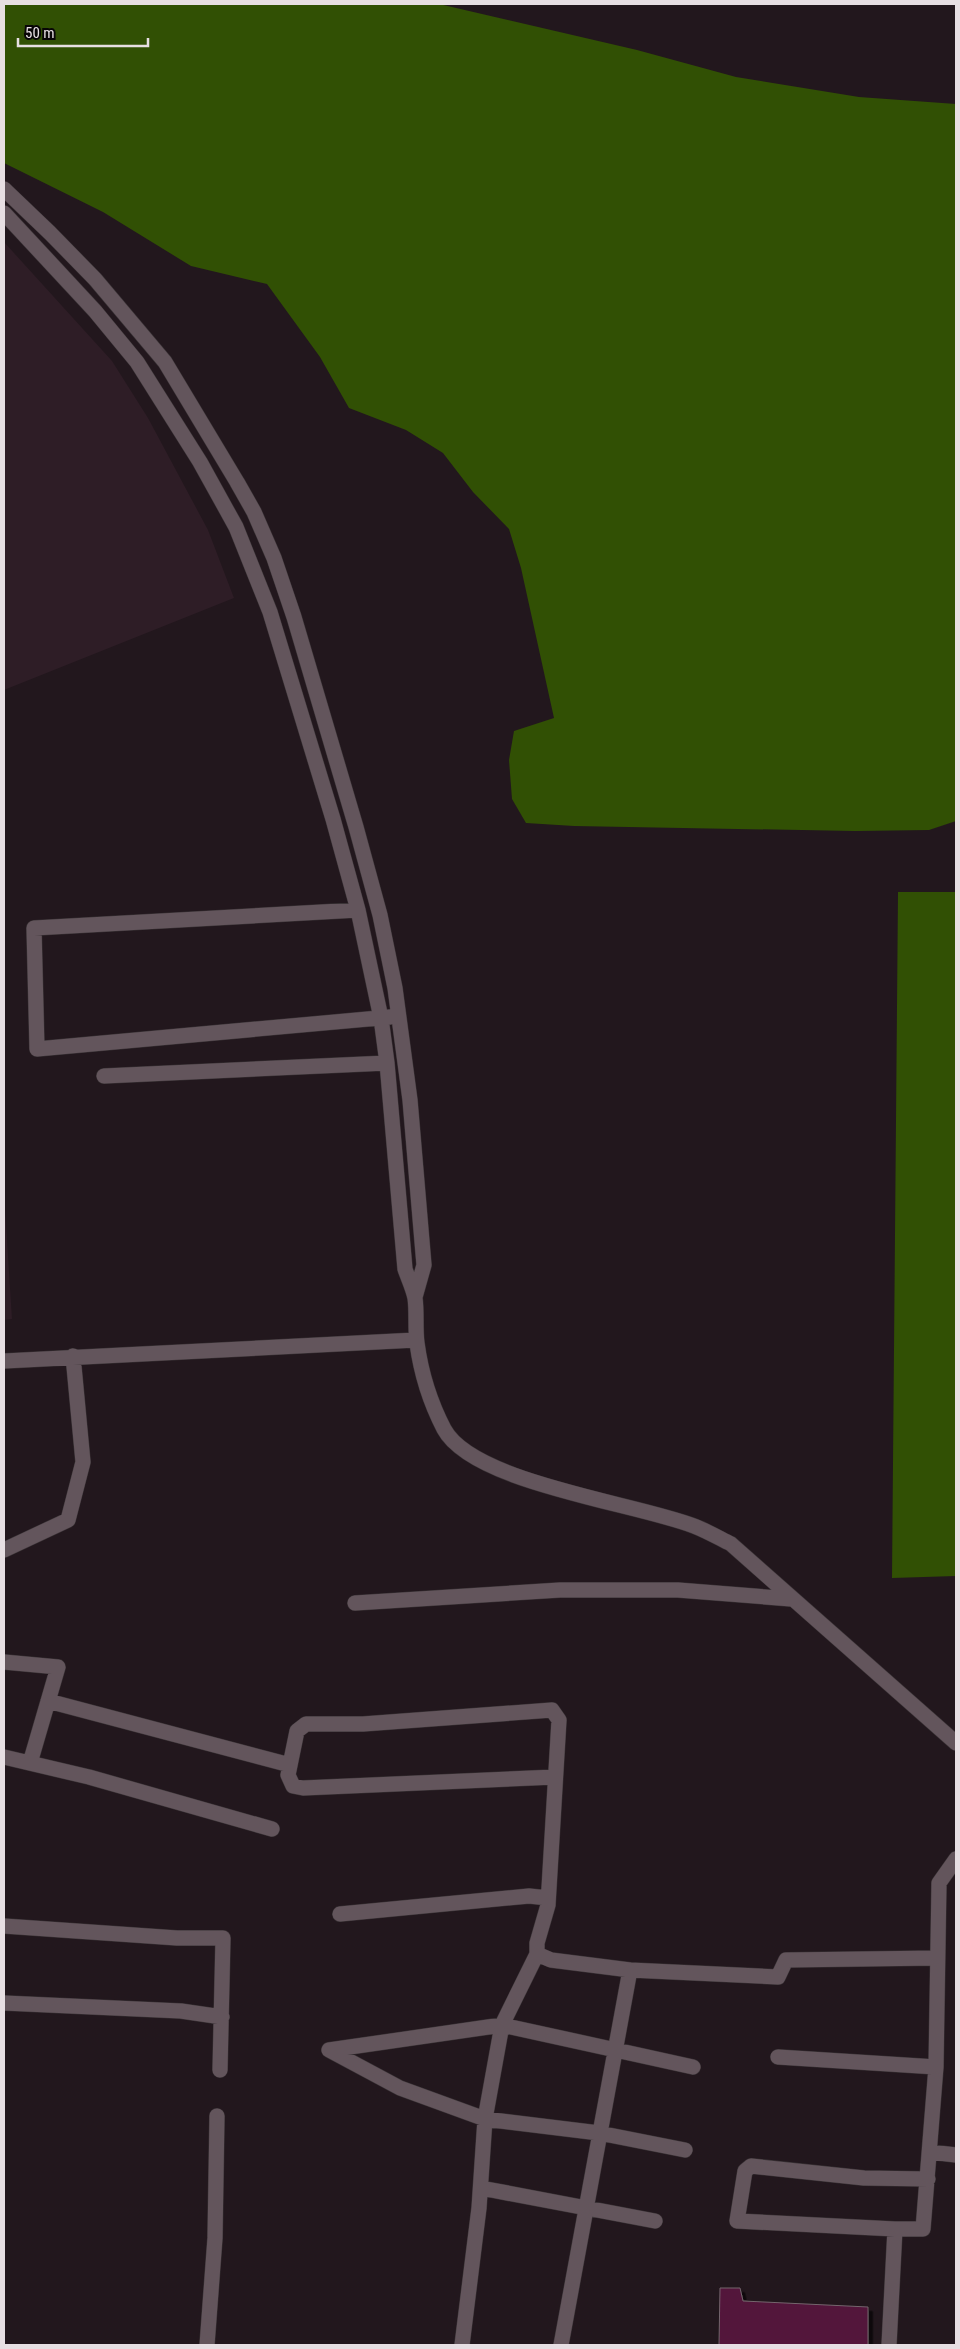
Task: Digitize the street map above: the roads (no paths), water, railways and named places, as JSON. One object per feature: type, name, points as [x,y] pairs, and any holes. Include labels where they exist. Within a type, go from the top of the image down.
[{"type":"street","points":[[4,189],[95,279],[165,362],[254,512],[290,607],[353,815],[380,915],[400,1016],[424,1265],[415,1297],[416,1340],[421,1367],[432,1401],[445,1431],[462,1451],[501,1470],[531,1481],[693,1525],[731,1544],[956,1743]]},
{"type":"street","points":[[4,213],[96,311],[137,362],[211,481],[236,527],[270,612],[333,819],[358,910],[381,1018],[387,1063],[405,1269],[415,1297]]},
{"type":"street","points":[[37,246],[50,233]]},
{"type":"street","points":[[211,481],[230,470]]},
{"type":"street","points":[[244,548],[266,541]]},
{"type":"street","points":[[270,612],[290,607]]},
{"type":"street","points":[[333,819],[353,815]]},
{"type":"street","points":[[358,910],[34,928],[37,1049],[400,1016]]},
{"type":"street","points":[[104,1076],[387,1063]]},
{"type":"street","points":[[396,1172],[416,1171]]},
{"type":"street","points":[[4,1360],[416,1340]]},
{"type":"street","points":[[4,1550],[68,1520],[83,1462],[73,1356]]},
{"type":"street","points":[[355,1602],[570,1590],[678,1590],[791,1599]]},
{"type":"street","points":[[4,1662],[58,1667],[30,1763]]},
{"type":"street","points":[[48,1701],[290,1766]]},
{"type":"street","points":[[462,2345],[481,2188],[485,2119],[502,2025],[537,1954],[548,1898],[555,1777],[558,1720],[552,1710],[363,1724],[306,1724],[297,1730],[288,1775],[293,1786],[303,1788],[555,1777]]},
{"type":"street","points":[[4,1756],[89,1777],[272,1829]]},
{"type":"street","points":[[928,2179],[864,2178],[751,2166],[744,2171],[737,2221],[923,2229],[928,2179],[936,2067],[939,1883],[956,1859]]},
{"type":"street","points":[[340,1914],[529,1896],[548,1898]]},
{"type":"street","points":[[4,1926],[178,1938],[224,1938],[220,2070]]},
{"type":"street","points":[[537,1954],[551,1960],[630,1970],[778,1977],[786,1960],[937,1958]]},
{"type":"street","points":[[561,2345],[630,1970]]},
{"type":"street","points":[[4,2002],[181,2012],[222,2017]]},
{"type":"street","points":[[685,2150],[599,2133],[485,2119],[400,2088],[329,2050],[502,2025],[693,2067]]},
{"type":"street","points":[[778,2057],[936,2067]]},
{"type":"street","points":[[207,2345],[215,2238],[217,2116]]},
{"type":"street","points":[[930,2152],[956,2155]]},
{"type":"street","points":[[481,2188],[655,2221]]},
{"type":"street","points":[[889,2345],[894,2229]]}]
